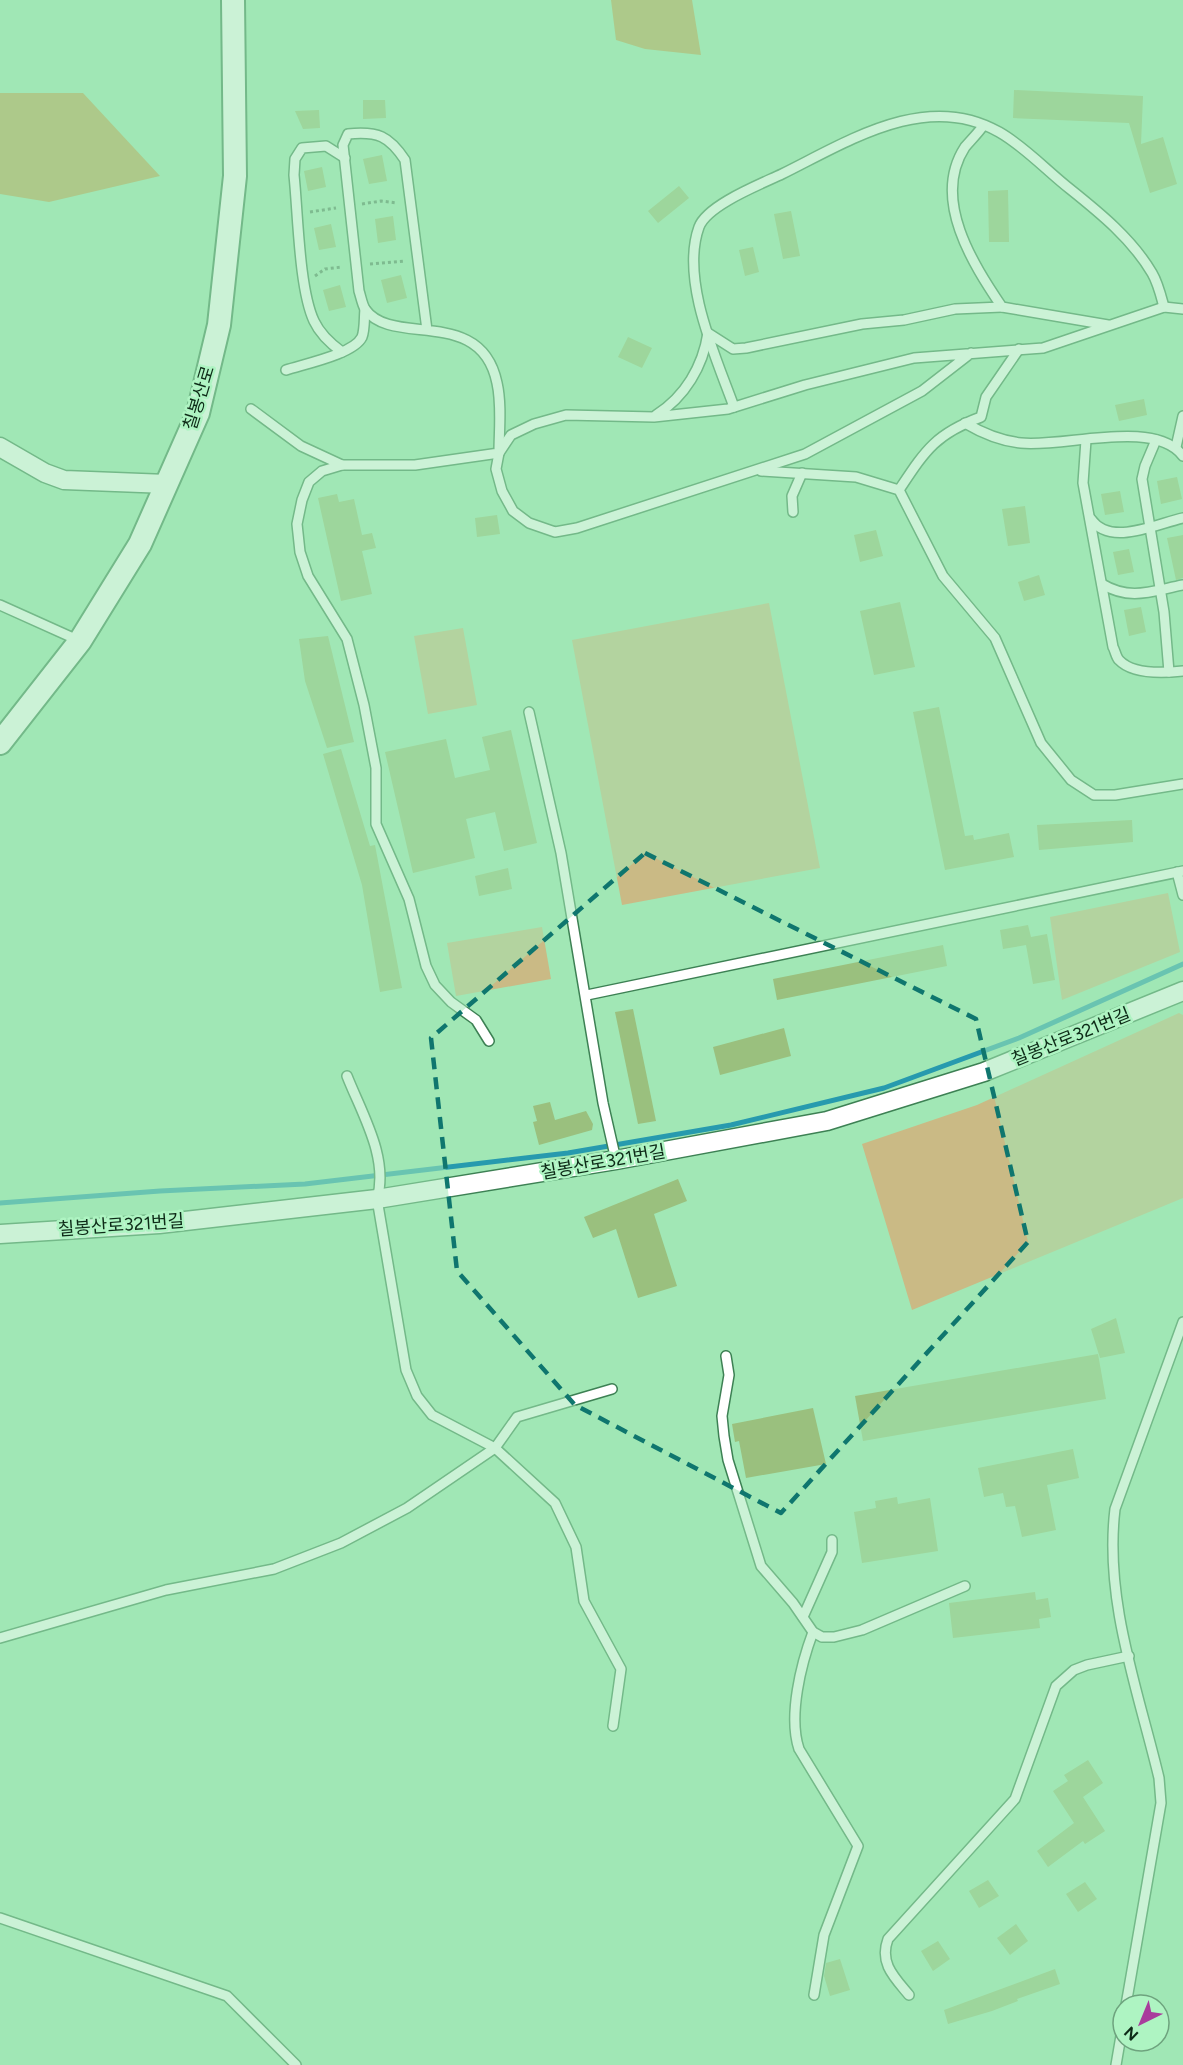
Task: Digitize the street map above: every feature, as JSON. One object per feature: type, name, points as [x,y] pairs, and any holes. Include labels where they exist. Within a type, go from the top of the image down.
[{"type":"street","name":"칠봉산로","points":[[0,743],[80,641],[140,544],[198,413],[219,325],[235,176],[233,0]]},
{"type":"street","points":[[0,447],[45,473],[64,480],[167,484]]},
{"type":"street","name":"칠봉산로321번길","points":[[0,1234],[159,1224],[616,1160],[827,1121],[984,1072],[1183,991]]},
{"type":"lane","points":[[734,407],[708,333],[694,269],[699,225],[713,210],[876,127],[905,119],[964,118],[999,132],[1101,214],[1131,243],[1154,274],[1164,307]]},
{"type":"lane","points":[[983,126],[964,149],[951,190],[954,210],[963,238],[982,278],[1002,307]]},
{"type":"lane","points":[[286,370],[342,352],[357,344],[363,336],[365,309],[359,291],[343,145],[348,134],[364,132],[377,134],[393,142],[405,160],[427,330]]},
{"type":"lane","points":[[342,352],[330,343],[315,322],[307,298],[294,175],[295,159],[302,148],[326,146],[345,158]]},
{"type":"lane","points":[[708,333],[733,349],[746,348],[862,324],[904,320],[955,309],[1002,307],[1111,325]]},
{"type":"lane","points":[[489,1041],[476,1020],[451,1002],[435,985],[426,966],[409,900],[376,825],[376,768],[364,705],[347,639],[320,598],[300,552],[297,524],[309,482],[322,471],[342,465],[415,465],[499,453],[511,435],[534,424],[567,415],[654,417],[734,407],[805,385],[914,358],[1043,348],[1164,307],[1183,309]]},
{"type":"lane","points":[[365,309],[378,320],[396,326],[442,330],[466,340],[483,354],[492,367],[498,384],[499,453],[496,469],[502,491],[513,511],[529,523],[555,532],[577,528],[806,454],[922,391],[971,353]]},
{"type":"lane","points":[[654,417],[667,409],[698,371],[708,333]]},
{"type":"lane","points":[[899,490],[925,451],[953,427],[981,417],[986,397],[1019,349]]},
{"type":"lane","points":[[251,409],[301,446],[342,465]]},
{"type":"lane","points":[[1176,447],[1183,416]]},
{"type":"lane","points":[[965,423],[999,439],[1023,444],[1145,436],[1176,447],[1183,456]]},
{"type":"lane","points":[[1086,440],[1083,483],[1113,646],[1119,660],[1136,669],[1183,671]]},
{"type":"lane","points":[[1156,440],[1142,479],[1160,589],[1169,672]]},
{"type":"lane","points":[[754,471],[856,477],[899,490],[943,576],[995,638],[1041,743],[1071,780],[1094,795],[1115,795],[1183,784]]},
{"type":"lane","points":[[793,512],[792,496],[801,473]]},
{"type":"lane","points":[[1089,517],[1106,532],[1120,533],[1183,518]]},
{"type":"lane","points":[[1102,584],[1115,592],[1128,595],[1183,585]]},
{"type":"lane","points":[[0,605],[80,641]]},
{"type":"lane","points":[[529,711],[561,853],[587,995],[608,1130],[616,1160]]},
{"type":"lane","points":[[587,995],[1180,872],[1183,895]]},
{"type":"lane","points":[[347,1076],[380,1162],[379,1193],[397,1327],[406,1370],[417,1396],[432,1414],[495,1448],[555,1503],[576,1547],[584,1601],[621,1669],[614,1726]]},
{"type":"lane","points":[[1128,1993],[1161,1803],[1159,1778],[1115,1599],[1112,1563],[1115,1509],[1183,1322]]},
{"type":"lane","points":[[726,1356],[729,1375],[722,1416],[728,1460],[761,1566],[813,1632],[822,1637],[834,1637],[862,1630],[965,1586]]},
{"type":"lane","points":[[0,1638],[166,1590],[285,1564],[341,1543],[407,1508],[495,1448],[517,1417],[612,1389]]},
{"type":"lane","points":[[803,1617],[832,1552],[832,1540]]},
{"type":"lane","points":[[813,1632],[798,1693],[794,1733],[799,1749],[858,1846],[824,1935],[814,1995]]},
{"type":"lane","points":[[909,1995],[890,1972],[885,1961],[884,1950],[888,1939],[1015,1799],[1056,1686],[1080,1667],[1129,1656]]},
{"type":"lane","points":[[0,1918],[227,1996],[297,2065]]},
{"type":"highlighted area","points":[[645,853],[976,1019],[1028,1242],[781,1513],[575,1405],[457,1271],[431,1038]]},
{"type":"shaded area","points":[[611,0],[692,0],[701,55],[645,49],[616,40]]},
{"type":"shaded area","points":[[0,93],[83,93],[160,176],[49,202],[0,194]]},
{"type":"shaded area","points":[[769,603],[820,868],[622,905],[572,640]]},
{"type":"shaded area","points":[[463,628],[477,705],[428,714],[414,636]]},
{"type":"shaded area","points":[[1168,893],[1180,952],[1062,1000],[1050,917]]},
{"type":"shaded area","points":[[542,927],[551,979],[456,996],[447,943]]},
{"type":"shaded area","points":[[1179,1013],[1183,1015],[1183,1198],[912,1310],[862,1144],[977,1105]]},
{"type":"building","points":[[1014,90],[1143,96],[1141,144],[1163,137],[1177,184],[1150,193],[1129,123],[1013,118]]},
{"type":"building","points":[[363,100],[385,100],[386,118],[363,119]]},
{"type":"building","points":[[319,110],[320,128],[303,129],[295,111]]},
{"type":"building","points":[[382,155],[387,181],[369,184],[363,159]]},
{"type":"building","points":[[322,167],[326,187],[308,191],[304,171]]},
{"type":"building","points":[[679,186],[689,198],[658,223],[648,211]]},
{"type":"building","points":[[1008,190],[1009,242],[989,242],[988,191]]},
{"type":"building","points":[[791,211],[800,256],[783,259],[774,214]]},
{"type":"building","points":[[393,216],[396,240],[378,243],[375,219]]},
{"type":"building","points":[[331,224],[336,247],[319,250],[314,228]]},
{"type":"building","points":[[753,247],[759,272],[745,276],[739,250]]},
{"type":"building","points":[[401,275],[407,298],[387,303],[381,280]]},
{"type":"building","points":[[340,285],[346,307],[329,311],[323,290]]},
{"type":"building","points":[[628,337],[652,348],[642,368],[618,357]]},
{"type":"building","points":[[1144,399],[1147,415],[1119,421],[1115,405]]},
{"type":"building","points":[[1177,477],[1182,499],[1161,504],[1157,481]]},
{"type":"building","points":[[1120,491],[1124,512],[1105,515],[1101,494]]},
{"type":"building","points":[[337,494],[339,502],[354,499],[362,535],[372,533],[376,548],[362,551],[372,594],[341,601],[318,498]]},
{"type":"building","points":[[1025,506],[1030,543],[1008,546],[1002,509]]},
{"type":"building","points":[[497,515],[500,534],[477,537],[475,518]]},
{"type":"building","points":[[876,530],[883,556],[860,562],[854,535]]},
{"type":"building","points":[[1183,535],[1183,578],[1176,580],[1167,538]]},
{"type":"building","points":[[1129,549],[1134,572],[1118,575],[1113,552]]},
{"type":"building","points":[[1039,575],[1045,595],[1024,601],[1018,582]]},
{"type":"building","points":[[900,602],[915,667],[874,675],[860,611]]},
{"type":"building","points":[[1141,607],[1146,632],[1129,636],[1124,610]]},
{"type":"building","points":[[328,636],[354,742],[327,748],[305,681],[299,639]]},
{"type":"building","points":[[939,707],[965,836],[973,835],[974,840],[1009,833],[1014,857],[945,870],[913,712]]},
{"type":"building","points":[[511,730],[537,843],[504,851],[495,812],[466,819],[475,858],[413,873],[385,752],[446,739],[455,778],[490,770],[482,737]]},
{"type":"building","points":[[341,749],[370,846],[375,845],[402,988],[380,992],[362,885],[323,754]]},
{"type":"building","points":[[1132,820],[1133,842],[1039,850],[1037,825]]},
{"type":"building","points":[[508,868],[512,889],[479,896],[475,876]]},
{"type":"building","points":[[1028,925],[1031,937],[1047,934],[1055,980],[1033,984],[1026,945],[1003,949],[1000,930]]},
{"type":"building","points":[[943,945],[947,966],[777,1000],[773,979]]},
{"type":"building","points":[[633,1009],[656,1121],[638,1124],[615,1012]]},
{"type":"building","points":[[784,1028],[791,1056],[720,1075],[713,1047]]},
{"type":"building","points":[[550,1102],[555,1120],[586,1111],[593,1124],[592,1130],[539,1145],[533,1122],[537,1121],[533,1106]]},
{"type":"building","points":[[678,1179],[687,1201],[654,1214],[677,1286],[638,1298],[616,1229],[593,1238],[584,1217]]},
{"type":"building","points":[[1116,1318],[1125,1353],[1100,1358],[1091,1329]]},
{"type":"building","points":[[1098,1354],[1106,1399],[863,1441],[855,1396]]},
{"type":"building","points":[[813,1408],[826,1464],[746,1478],[739,1441],[735,1442],[732,1424]]},
{"type":"building","points":[[1073,1449],[1079,1478],[1047,1485],[1056,1530],[1022,1537],[1015,1506],[1006,1507],[1003,1493],[984,1497],[978,1468]]},
{"type":"building","points":[[897,1497],[898,1504],[930,1498],[938,1551],[862,1563],[854,1512],[876,1508],[875,1501]]},
{"type":"building","points":[[1035,1592],[1036,1600],[1048,1598],[1051,1617],[1039,1619],[1040,1628],[953,1638],[949,1603]]},
{"type":"building","points":[[1088,1760],[1103,1783],[1083,1797],[1105,1831],[1085,1844],[1083,1841],[1048,1867],[1037,1851],[1074,1823],[1053,1791],[1068,1781],[1064,1775]]},
{"type":"building","points":[[988,1880],[999,1896],[979,1908],[969,1891]]},
{"type":"building","points":[[1085,1882],[1097,1899],[1078,1912],[1066,1894]]},
{"type":"building","points":[[1016,1924],[1028,1941],[1010,1955],[997,1938]]},
{"type":"building","points":[[938,1941],[950,1959],[933,1971],[921,1951]]},
{"type":"building","points":[[840,1959],[850,1990],[830,1996],[824,1976],[826,1963]]},
{"type":"building","points":[[1055,1969],[1060,1984],[1017,1999],[1018,2001],[992,2011],[948,2024],[944,2010]]},
{"type":"waterway","points":[[0,1203],[160,1191],[305,1184],[568,1153],[731,1125],[884,1088],[1019,1038],[1183,964]]}]
